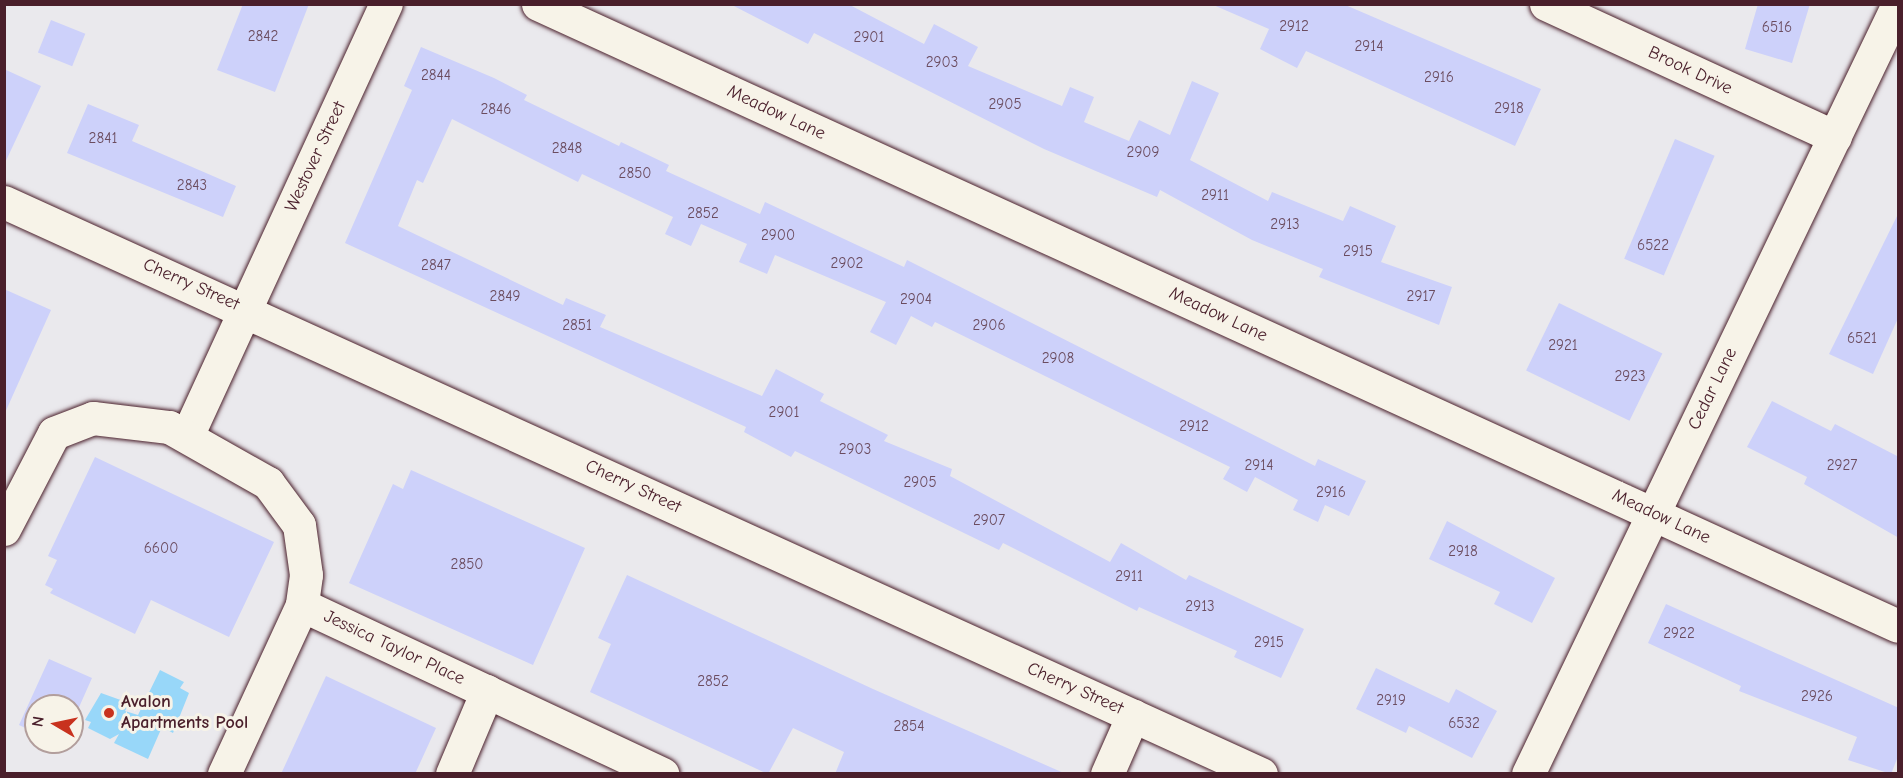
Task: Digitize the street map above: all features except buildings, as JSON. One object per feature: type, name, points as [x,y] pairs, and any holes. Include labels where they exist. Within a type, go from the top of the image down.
[{"type":"street","name":"Westover Street","points":[[187,436],[386,4]]},
{"type":"street","name":"Meadow Lane","points":[[538,4],[1899,626]]},
{"type":"street","name":"Brook Drive","points":[[1546,4],[1835,137]]},
{"type":"street","name":"Cedar Lane","points":[[1528,774],[1898,4]]},
{"type":"street","name":"Cherry Street","points":[[4,202],[246,310],[1261,774]]},
{"type":"street","points":[[4,529],[15,477],[54,433],[93,418],[132,420],[187,436],[268,483],[299,525],[306,575],[302,605],[224,774]]},
{"type":"street","name":"Jessica Taylor Place","points":[[302,605],[662,774]]},
{"type":"street","name":"Jessica Taylor Place","points":[[452,774],[487,691]]},
{"type":"street","points":[[1107,774],[1133,715]]},
{"type":"water","name":"Avalon Apartments Pool","points":[[160,670],[184,682],[180,688],[189,693],[173,733],[162,727],[148,759],[114,743],[119,734],[110,739],[88,728],[91,722],[85,720],[101,693],[129,703],[125,711],[138,715]]},
{"type":"place","name":"Avalon Apartments Pool","points":[[109,713]]}]
